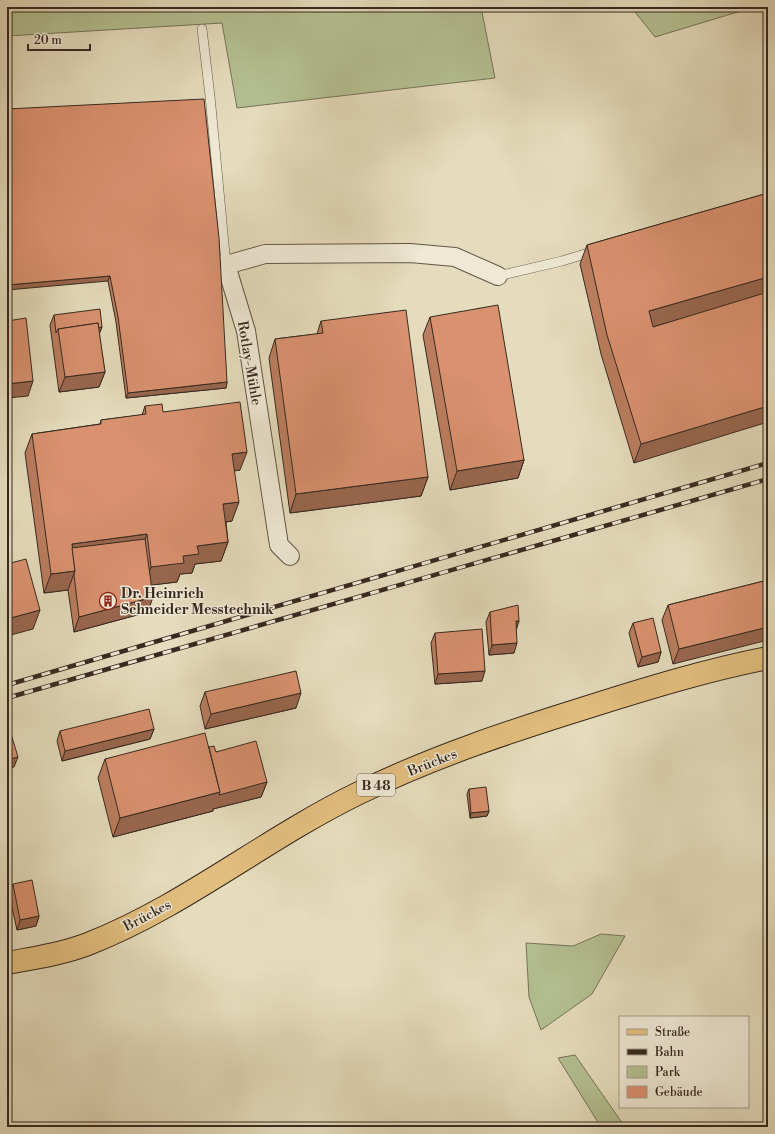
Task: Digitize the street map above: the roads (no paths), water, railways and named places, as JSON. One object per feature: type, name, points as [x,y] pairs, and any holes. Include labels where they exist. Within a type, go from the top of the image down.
[{"type":"main road","name":"Brückes","points":[[7,963],[42,956],[86,944],[120,929],[167,905],[296,827],[345,800],[415,768],[513,730],[679,679],[730,665],[768,658]]},
{"type":"street","points":[[182,263],[206,262],[226,265],[265,254],[410,253],[455,257],[498,276]]},
{"type":"street","name":"Rotlay-Mühle","points":[[226,265],[246,332],[279,545],[290,556]]},
{"type":"lane","points":[[202,30],[210,96],[226,265]]},
{"type":"lane","points":[[498,276],[562,261],[608,248]]},
{"type":"railway","points":[[7,685],[768,463]]},
{"type":"railway","points":[[7,698],[768,479]]},
{"type":"place","name":"Dr. Heinrich Schneider Messtechnik","points":[[108,601]]}]
